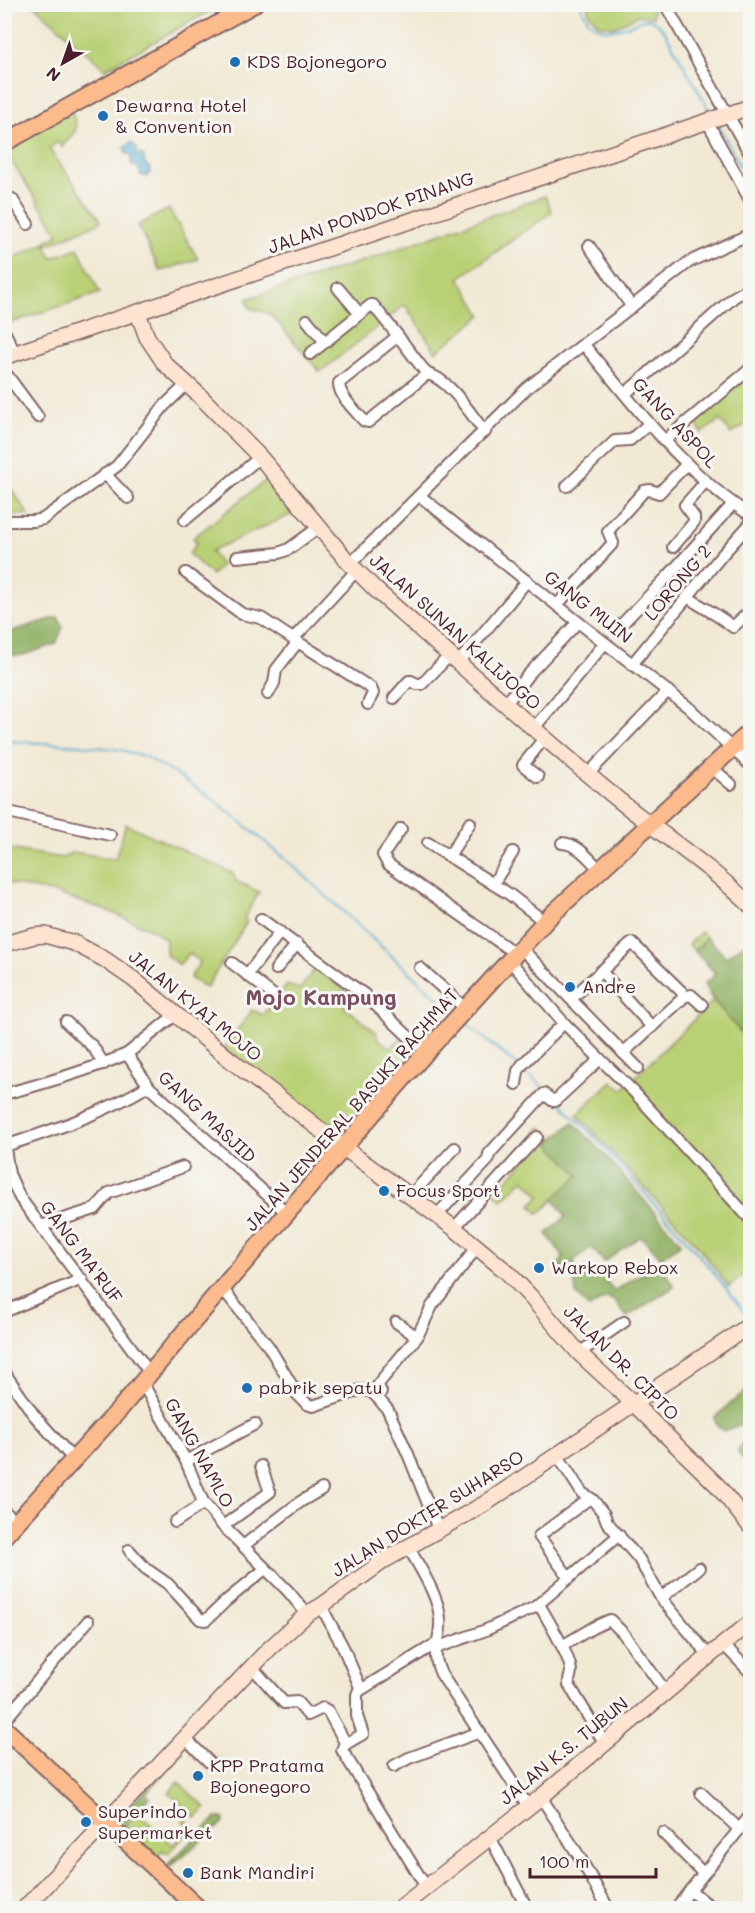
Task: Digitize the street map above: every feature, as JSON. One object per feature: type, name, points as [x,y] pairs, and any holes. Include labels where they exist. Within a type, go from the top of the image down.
[{"type":"main road","points":[[4,134],[237,4]]},
{"type":"main road","points":[[4,143],[254,4]]},
{"type":"main road","name":"JALAN JENDERAL BASUKI RACHMAT","points":[[4,1536],[11,1517],[74,1460],[119,1410],[222,1287],[462,1013],[545,922],[750,732]]},
{"type":"main road","points":[[4,1728],[198,1908]]},
{"type":"street","points":[[665,4],[750,200]]},
{"type":"street","name":"JALAN PONDOK PINANG","points":[[10,355],[750,107]]},
{"type":"street","points":[[716,118],[750,154]]},
{"type":"street","points":[[4,195],[12,199],[28,224]]},
{"type":"street","points":[[268,694],[274,683],[276,670],[295,641],[353,568],[420,496],[527,388],[689,262],[750,234]]},
{"type":"street","points":[[589,246],[632,307]]},
{"type":"street","points":[[338,288],[360,314]]},
{"type":"street","points":[[624,394],[734,297],[750,288]]},
{"type":"street","points":[[310,354],[373,305],[428,374],[445,382],[485,432]]},
{"type":"street","name":"JALAN SUNAN KALIJOGO","points":[[138,313],[147,337],[158,356],[260,457],[353,568],[539,733],[650,826],[694,858],[750,905]]},
{"type":"street","points":[[307,320],[325,342]]},
{"type":"street","points":[[4,331],[10,355]]},
{"type":"street","points":[[398,336],[339,383],[341,392],[364,421],[370,422],[428,374]]},
{"type":"street","name":"GANG ASPOL","points":[[584,345],[664,441],[706,481],[750,515]]},
{"type":"street","points":[[664,441],[750,369]]},
{"type":"street","points":[[4,371],[38,417]]},
{"type":"street","points":[[4,521],[43,519],[117,466],[164,406],[186,384]]},
{"type":"street","points":[[567,486],[615,441],[628,441],[649,424]]},
{"type":"street","points":[[185,520],[260,457]]},
{"type":"street","points":[[557,605],[613,543],[608,531],[637,499],[647,490],[659,493],[687,464]]},
{"type":"street","points":[[105,474],[128,498]]},
{"type":"street","points":[[673,547],[694,523],[694,517],[685,505],[706,481]]},
{"type":"street","name":"GANG MUIN","points":[[420,496],[688,707],[731,749]]},
{"type":"street","points":[[623,623],[733,504]]},
{"type":"street","name":"LORONG 2","points":[[633,663],[750,524]]},
{"type":"street","points":[[237,557],[279,553],[289,549],[319,527]]},
{"type":"street","points":[[186,573],[242,614],[261,618],[371,688],[374,693],[368,704]]},
{"type":"street","points":[[394,698],[409,681],[422,684],[454,659],[527,581]]},
{"type":"street","points":[[688,597],[733,627],[750,610]]},
{"type":"street","points":[[506,704],[527,676],[578,622]]},
{"type":"street","points":[[538,777],[523,765],[539,733],[605,643]]},
{"type":"street","points":[[588,774],[668,691]]},
{"type":"street","points":[[731,749],[750,765]]},
{"type":"street","points":[[711,767],[731,784]]},
{"type":"street","points":[[4,811],[110,835]]},
{"type":"street","points":[[449,856],[470,823]]},
{"type":"street","points":[[401,829],[383,855],[384,860],[516,954],[572,998],[638,1068]]},
{"type":"street","points":[[428,843],[493,884],[545,922]]},
{"type":"street","points":[[562,843],[577,847],[601,871]]},
{"type":"street","points":[[493,884],[513,852]]},
{"type":"street","points":[[261,919],[365,995],[428,1052]]},
{"type":"street","points":[[247,975],[280,932]]},
{"type":"street","name":"JALAN KYAI MOJO","points":[[4,944],[45,935],[74,943],[114,966],[344,1148]]},
{"type":"street","points":[[572,998],[632,943],[682,992],[683,997]]},
{"type":"street","points":[[276,969],[297,944]]},
{"type":"street","points":[[516,954],[564,1023],[634,1092],[750,1219]]},
{"type":"street","points":[[232,963],[273,995]]},
{"type":"street","points":[[420,968],[462,1013]]},
{"type":"street","points":[[602,971],[652,1027]]},
{"type":"street","points":[[623,1053],[683,997],[691,995],[702,1005]]},
{"type":"street","points":[[4,1094],[57,1080],[127,1054],[176,1014]]},
{"type":"street","points":[[66,1022],[93,1047],[104,1064]]},
{"type":"street","points":[[516,1084],[520,1068],[564,1023]]},
{"type":"street","name":"GANG MASJID","points":[[127,1054],[148,1086],[287,1213]]},
{"type":"street","points":[[437,1215],[544,1094],[558,1099],[600,1059]]},
{"type":"street","points":[[5,1144],[50,1131],[122,1102],[148,1086]]},
{"type":"street","points":[[454,1228],[537,1137]]},
{"type":"street","name":"GANG MA'RUF","points":[[5,1144],[7,1175],[20,1198],[82,1280],[146,1378]]},
{"type":"street","name":"JALAN DR. CIPTO","points":[[344,1148],[454,1228],[515,1280],[579,1353],[717,1485],[750,1526]]},
{"type":"street","points":[[411,1196],[455,1148]]},
{"type":"street","points":[[41,1226],[95,1209],[109,1193],[183,1167]]},
{"type":"street","points":[[377,1397],[381,1392],[379,1383],[417,1337],[432,1306],[477,1247]]},
{"type":"street","points":[[4,1312],[82,1280]]},
{"type":"street","points":[[222,1287],[269,1347],[297,1394],[307,1404],[313,1406],[360,1390],[370,1391],[377,1397],[388,1410],[438,1529]]},
{"type":"street","points":[[396,1322],[417,1337]]},
{"type":"street","points":[[579,1353],[624,1322]]},
{"type":"street","name":"JALAN DOKTER SUHARSO","points":[[25,1908],[252,1667],[314,1610],[385,1560],[486,1503],[558,1456],[747,1327]]},
{"type":"street","points":[[4,1372],[34,1415],[74,1460]]},
{"type":"street","name":"GANG NAMLO","points":[[146,1378],[204,1503],[265,1569],[288,1591],[314,1610],[343,1647],[360,1687],[357,1716],[363,1734],[346,1744]]},
{"type":"street","points":[[186,1461],[255,1424]]},
{"type":"street","points":[[558,1456],[582,1493],[590,1498],[604,1514],[607,1522],[639,1559],[661,1598],[709,1656]]},
{"type":"street","points":[[223,1526],[270,1492],[261,1466]]},
{"type":"street","points":[[243,1546],[300,1502],[322,1489]]},
{"type":"street","points":[[568,1578],[539,1536],[590,1498]]},
{"type":"street","points":[[175,1522],[204,1503]]},
{"type":"street","points":[[359,1691],[437,1645],[486,1630],[539,1604],[619,1535]]},
{"type":"street","points":[[408,1546],[435,1598],[440,1618],[435,1654],[441,1674],[528,1806]]},
{"type":"street","points":[[129,1550],[145,1568],[168,1584],[200,1619],[206,1620],[265,1569]]},
{"type":"street","points":[[661,1598],[699,1568]]},
{"type":"street","points":[[539,1604],[562,1646],[571,1672],[568,1678],[569,1685],[605,1744]]},
{"type":"street","points":[[562,1646],[610,1620],[623,1633],[666,1692]]},
{"type":"street","points":[[4,1721],[88,1621]]},
{"type":"street","name":"JALAN K.S. TUBUN","points":[[400,1908],[541,1797],[750,1623]]},
{"type":"street","points":[[724,1645],[750,1672]]},
{"type":"street","points":[[252,1667],[284,1703],[297,1702],[308,1715],[323,1708],[328,1711],[346,1744],[342,1750],[426,1887]]},
{"type":"street","points":[[394,1766],[409,1758],[480,1732]]},
{"type":"street","points":[[185,1738],[209,1762]]},
{"type":"street","points":[[701,1793],[739,1829]]},
{"type":"street","points":[[541,1797],[579,1856],[608,1908]]},
{"type":"street","points":[[676,1908],[750,1815]]},
{"type":"street","points":[[663,1833],[703,1873]]},
{"type":"street","points":[[490,1837],[527,1908]]},
{"type":"street","points":[[690,1890],[712,1908]]},
{"type":"green space","points":[[34,5],[221,5],[105,69]]},
{"type":"green space","points":[[587,5],[653,5],[653,17],[639,15],[614,27],[599,25],[589,14]]},
{"type":"green space","points":[[71,111],[76,123],[73,134],[62,147],[57,142],[49,149],[101,220],[99,223],[47,245],[45,242],[59,234],[4,148]]},
{"type":"green space","points":[[545,196],[552,212],[459,278],[482,315],[436,352],[405,305],[320,372],[270,314],[250,308],[247,299],[372,258]]},
{"type":"green space","points":[[169,209],[198,259],[160,271],[138,225]]},
{"type":"green space","points":[[45,243],[52,258],[78,248],[100,293],[10,323],[5,312],[5,273],[9,271],[5,262]]},
{"type":"green space","points":[[750,375],[750,422],[731,434],[720,420],[702,433],[694,421]]},
{"type":"green space","points":[[270,477],[299,511],[211,551],[221,565],[212,575],[189,554],[197,542],[193,538]]},
{"type":"green space","points":[[5,480],[29,515],[5,514]]},
{"type":"green space","points":[[5,611],[10,620],[9,632],[58,617],[63,627],[56,644],[24,655],[5,656]]},
{"type":"green space","points":[[126,824],[233,873],[236,881],[259,892],[244,919],[247,922],[206,988],[190,978],[200,962],[189,953],[179,965],[166,955],[166,940],[155,931],[108,911],[55,893],[6,883],[8,849],[62,858],[73,852],[115,859]]},
{"type":"green space","points":[[701,932],[726,957],[749,941],[750,943],[750,1270],[729,1287],[697,1245],[577,1114],[612,1081],[622,1090],[713,1001],[704,984],[716,974],[688,944]]},
{"type":"green space","points":[[706,937],[726,957],[749,941],[750,943],[749,1042],[713,1000],[704,984],[716,974],[694,950]]},
{"type":"green space","points":[[315,969],[351,995],[344,1007],[376,1032],[378,1039],[391,1048],[400,1039],[416,1052],[339,1137],[224,1048],[252,1010],[263,1015],[287,985],[300,989]]},
{"type":"green space","points":[[573,1122],[605,1155],[681,1243],[661,1258],[640,1237],[604,1262],[591,1247],[574,1261],[578,1270],[586,1275],[597,1269],[614,1291],[659,1263],[674,1287],[627,1317],[613,1300],[606,1297],[589,1308],[576,1294],[574,1280],[559,1265],[563,1256],[547,1234],[566,1216],[553,1199],[579,1175],[549,1143]]},
{"type":"green space","points":[[541,1127],[554,1139],[550,1144],[579,1175],[539,1214],[531,1205],[540,1196],[524,1179],[502,1200],[495,1194],[543,1139],[536,1132]]},
{"type":"green space","points":[[750,1387],[750,1421],[724,1431],[718,1427],[714,1418]]},
{"type":"green space","points":[[750,1432],[750,1467],[748,1467],[738,1449]]},
{"type":"green space","points":[[180,1749],[183,1752],[146,1793],[149,1797],[123,1826],[157,1857],[156,1859],[116,1822]]},
{"type":"green space","points":[[178,1782],[206,1808],[196,1818],[169,1793]]},
{"type":"green space","points":[[138,1813],[173,1845],[189,1828],[183,1821],[185,1819],[193,1827],[168,1854],[163,1850],[157,1857],[125,1827]]},
{"type":"green space","points":[[216,1818],[223,1818],[224,1822],[169,1867],[167,1865]]},
{"type":"water","points":[[131,142],[137,148],[137,155],[144,156],[144,162],[150,169],[146,177],[140,175],[139,168],[131,164],[131,156],[125,153],[124,148]]},
{"type":"waterway","points":[[580,4],[589,21],[601,29],[615,29],[646,19],[657,23],[665,32],[711,113]]},
{"type":"waterway","points":[[717,123],[750,184]]},
{"type":"waterway","points":[[4,741],[80,745],[121,750],[146,757],[180,777],[216,801],[288,861],[454,1013]]},
{"type":"waterway","points":[[463,1021],[517,1065]]},
{"type":"waterway","points":[[523,1070],[546,1090]]},
{"type":"waterway","points":[[559,1102],[605,1148],[687,1241],[749,1319]]},
{"type":"place","name":"KDS Bojonegoro","points":[[235,62]]},
{"type":"place","name":"Dewarna Hotel & Convention","points":[[103,116]]},
{"type":"place","name":"Andre","points":[[570,987]]},
{"type":"place","name":"Focus Sport","points":[[384,1191]]},
{"type":"place","name":"Warkop Rebox","points":[[539,1268]]},
{"type":"place","name":"pabrik sepatu","points":[[247,1388]]},
{"type":"place","name":"KPP Pratama Bojonegoro","points":[[198,1776]]},
{"type":"place","name":"Superindo Supermarket","points":[[86,1822]]},
{"type":"place","name":"Bank Mandiri","points":[[188,1873]]},
{"type":"district","name":"Mojo Kampung","points":[[321,998]]}]
